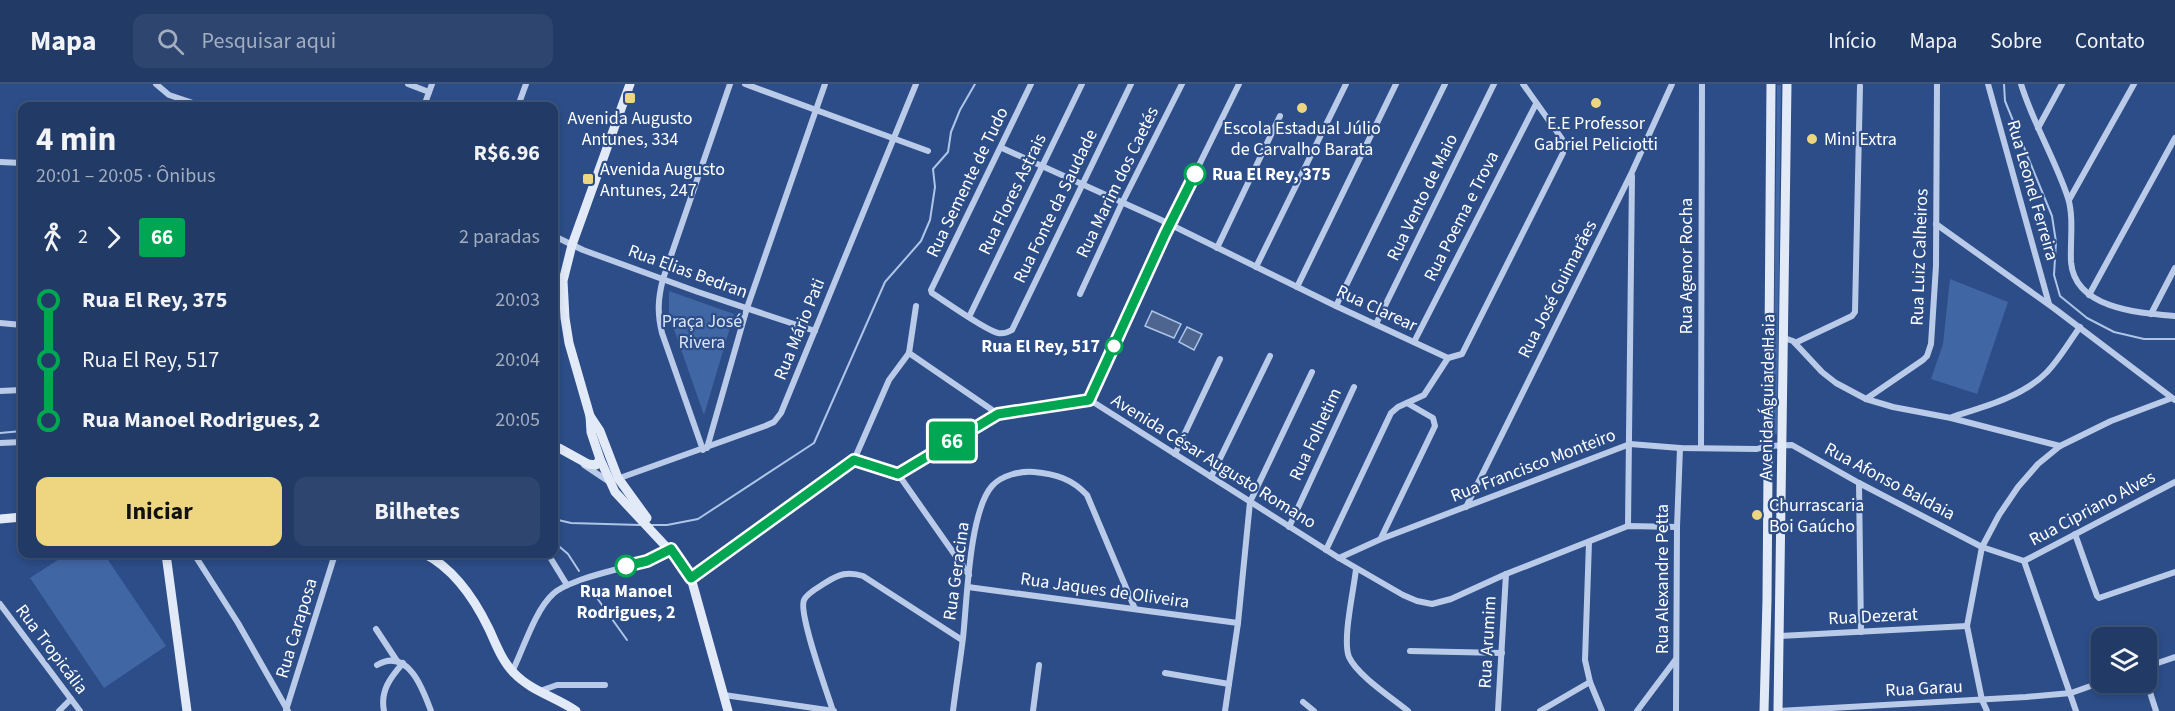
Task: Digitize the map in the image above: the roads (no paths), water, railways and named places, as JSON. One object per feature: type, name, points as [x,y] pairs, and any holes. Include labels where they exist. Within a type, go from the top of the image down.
[{"type":"main road","points":[[614,480],[600,459],[568,343],[563,281],[572,244],[630,84]]},
{"type":"main road","name":"Avenida Águia de Haia","points":[[1764,711],[1771,84]]},
{"type":"main road","name":"Avenida Águia de Haia","points":[[1778,711],[1786,84]]},
{"type":"main road","points":[[590,416],[600,431],[614,480],[615,492],[639,513],[691,578],[728,711]]},
{"type":"main road","points":[[558,447],[588,464],[596,465],[600,459]]},
{"type":"main road","points":[[0,519],[18,517]]},
{"type":"main road","points":[[167,558],[187,711]]},
{"type":"main road","points":[[431,558],[441,564],[478,608],[495,644],[512,672],[539,692],[576,711]]},
{"type":"street","points":[[156,84],[165,92],[191,102]]},
{"type":"street","points":[[408,84],[429,92]]},
{"type":"street","points":[[425,102],[432,84]]},
{"type":"street","points":[[519,102],[526,84]]},
{"type":"street","points":[[705,449],[658,315],[658,297],[730,84]]},
{"type":"street","points":[[745,84],[928,151]]},
{"type":"street","points":[[705,449],[747,308],[825,84]]},
{"type":"street","name":"Rua Mário Pati","points":[[614,480],[705,449],[774,422],[815,331],[916,84]]},
{"type":"street","name":"Rua Semente de Tudo","points":[[969,316],[932,293],[931,290],[1002,148],[1031,84]]},
{"type":"street","name":"Rua Flores Astrais","points":[[969,316],[1082,84]]},
{"type":"street","name":"Rua Fonte da Saudade","points":[[969,316],[995,332],[1012,330],[1131,84]]},
{"type":"street","name":"Rua Marim dos Caetés","points":[[1080,294],[1122,203],[1182,84]]},
{"type":"street","points":[[1089,400],[1170,225],[1239,84]]},
{"type":"street","points":[[1256,267],[1346,84]]},
{"type":"street","points":[[1296,287],[1396,84]]},
{"type":"street","points":[[1336,306],[1445,84]]},
{"type":"street","name":"Rua Vento de Maio","points":[[1376,324],[1494,84]]},
{"type":"street","points":[[1326,550],[1391,413],[1424,395],[1448,358],[1462,354],[1563,153],[1562,139],[1523,84]]},
{"type":"street","name":"Rua José Guimarães","points":[[1466,507],[1632,172],[1672,84]]},
{"type":"street","name":"Rua Agenor Rocha","points":[[1701,448],[1702,84]]},
{"type":"street","name":"Rua Luiz Calheiros","points":[[1866,399],[1923,360],[1930,350],[1936,266],[1937,84]]},
{"type":"street","name":"Rua Leonel Ferreira","points":[[1988,84],[2049,305]]},
{"type":"street","points":[[2020,84],[2069,200],[2072,265],[2079,285],[2089,295],[2114,307],[2175,316]]},
{"type":"street","points":[[2038,128],[2062,84]]},
{"type":"street","points":[[2069,200],[2134,84]]},
{"type":"street","points":[[1795,343],[1852,316],[1856,307],[1860,86]]},
{"type":"street","name":"Rua Poema e Trova","points":[[1414,342],[1536,104]]},
{"type":"street","points":[[1217,248],[1280,116]]},
{"type":"street","points":[[2089,295],[2175,138]]},
{"type":"street","name":"Rua Clarear","points":[[1002,148],[1170,225],[1448,358]]},
{"type":"street","points":[[0,162],[18,163]]},
{"type":"street","points":[[1628,526],[1632,172]]},
{"type":"street","points":[[1936,224],[2080,327],[2174,399]]},
{"type":"street","name":"Rua Elias Bedran","points":[[558,238],[663,279],[815,331]]},
{"type":"street","points":[[2151,314],[2175,268]]},
{"type":"street","points":[[691,578],[854,460],[889,380],[909,353],[916,306]]},
{"type":"street","points":[[0,323],[18,325]]},
{"type":"street","points":[[1951,418],[1995,403],[2033,384],[2046,372],[2080,327]]},
{"type":"street","points":[[1784,338],[1795,343],[1822,372],[1836,383],[1866,399],[2060,446]]},
{"type":"street","points":[[909,353],[998,414]]},
{"type":"street","points":[[1211,477],[1270,356]]},
{"type":"street","points":[[1175,454],[1220,359]]},
{"type":"street","points":[[1226,711],[1238,623],[1250,502],[1311,372]]},
{"type":"street","name":"Rua Folhetim","points":[[1289,527],[1354,387]]},
{"type":"street","points":[[0,391],[18,390]]},
{"type":"street","points":[[1987,711],[1982,700],[1967,626],[1982,547],[1999,515],[2018,487],[2038,464],[2060,446],[2111,421],[2174,399]]},
{"type":"street","name":"Avenida César Augusto Romano","points":[[898,474],[998,414],[1089,400],[1339,558],[1402,595],[1432,604],[1451,599],[1506,574],[1628,526],[1677,527]]},
{"type":"street","points":[[1381,539],[1435,426],[1433,418],[1407,403]]},
{"type":"street","points":[[0,443],[18,442]]},
{"type":"street","name":"Rua Francisco Monteiro","points":[[1339,558],[1381,539],[1630,444],[1680,448],[1757,449],[1782,444]]},
{"type":"street","name":"Rua Afonso Baldaia","points":[[1782,444],[1792,445],[1982,547],[2024,561]]},
{"type":"street","points":[[558,447],[614,480]]},
{"type":"street","name":"Rua Alexandre Petta","points":[[1676,711],[1680,448]]},
{"type":"street","points":[[854,460],[898,474],[970,576]]},
{"type":"street","name":"Rua Geracina","points":[[953,711],[974,541],[981,509],[994,484],[1010,475],[1027,472],[1047,474],[1070,480],[1087,495],[1134,609]]},
{"type":"street","name":"Rua Cipriano Alves","points":[[2024,561],[2175,482]]},
{"type":"street","points":[[1859,483],[1861,632]]},
{"type":"street","points":[[2075,534],[2099,598],[2175,572]]},
{"type":"street","points":[[1589,542],[1585,660],[1590,682],[1602,711]]},
{"type":"street","points":[[512,672],[546,603],[553,594],[567,585],[647,561],[671,551]]},
{"type":"street","points":[[196,558],[287,710]]},
{"type":"street","name":"Rua Caraposa","points":[[287,710],[334,558]]},
{"type":"street","points":[[550,558],[567,585]]},
{"type":"street","points":[[2024,561],[2076,711]]},
{"type":"street","points":[[1356,568],[1347,635],[1350,658],[1364,675],[1408,711]]},
{"type":"street","points":[[724,695],[833,711],[802,604],[804,597],[835,577],[852,572],[863,576],[962,640]]},
{"type":"street","name":"Rua Arumim","points":[[1498,711],[1506,574]]},
{"type":"street","name":"Rua Jaques de Oliveira","points":[[968,587],[1238,623]]},
{"type":"street","name":"Rua Tropicália","points":[[0,604],[80,711]]},
{"type":"street","name":"Rua Dezerat","points":[[1780,636],[1967,626]]},
{"type":"street","points":[[376,629],[400,662],[415,676],[431,711]]},
{"type":"street","points":[[1410,651],[1502,653]]},
{"type":"street","points":[[2157,663],[2175,657]]},
{"type":"street","points":[[1637,711],[1677,658]]},
{"type":"street","points":[[377,665],[383,662],[400,662]]},
{"type":"street","points":[[384,711],[386,686],[400,662]]},
{"type":"street","points":[[1033,711],[1040,665]]},
{"type":"street","points":[[1165,673],[1229,684]]},
{"type":"street","points":[[1540,711],[1590,682]]},
{"type":"street","points":[[539,692],[557,685],[605,685]]},
{"type":"street","name":"Rua Garau","points":[[1778,711],[2071,693],[2091,686]]},
{"type":"street","points":[[2150,693],[2156,711]]},
{"type":"street","points":[[59,711],[71,699]]},
{"type":"street","points":[[1303,702],[1314,711]]},
{"type":"waterway","points":[[649,525],[667,525],[698,519],[814,443],[885,282],[921,241],[930,220],[935,187],[933,169],[948,152],[951,132],[975,84]]},
{"type":"waterway","points":[[2004,84],[2005,101],[2052,216],[2056,242],[2054,275],[2060,296],[2087,318],[2114,332],[2144,339],[2175,339]]},
{"type":"waterway","points":[[0,433],[18,431]]},
{"type":"waterway","points":[[558,520],[571,523],[640,525]]},
{"type":"waterway","points":[[558,545],[568,554],[579,571]]},
{"type":"waterway","points":[[587,584],[627,640]]},
{"type":"place","name":"Avenida Augusto Antunes, 334","points":[[630,98]]},
{"type":"place","name":"E.E Professor Gabriel Peliciotti","points":[[1596,103]]},
{"type":"place","name":"Escola Estadual Júlio de Carvalho Barata","points":[[1302,108]]},
{"type":"place","name":"Mini Extra","points":[[1812,139]]},
{"type":"place","name":"Rua El Rey, 375","points":[[1195,174]]},
{"type":"place","name":"Avenida Augusto Antunes, 247","points":[[588,179]]},
{"type":"place","name":"Rua El Rey, 517","points":[[1114,346]]},
{"type":"place","name":"Churrascaria Boi Gaúcho","points":[[1757,515]]},
{"type":"place","name":"Rua Manoel Rodrigues, 2","points":[[626,566]]},
{"type":"park label","name":"Praça José Rivera","points":[[702,331]]}]
